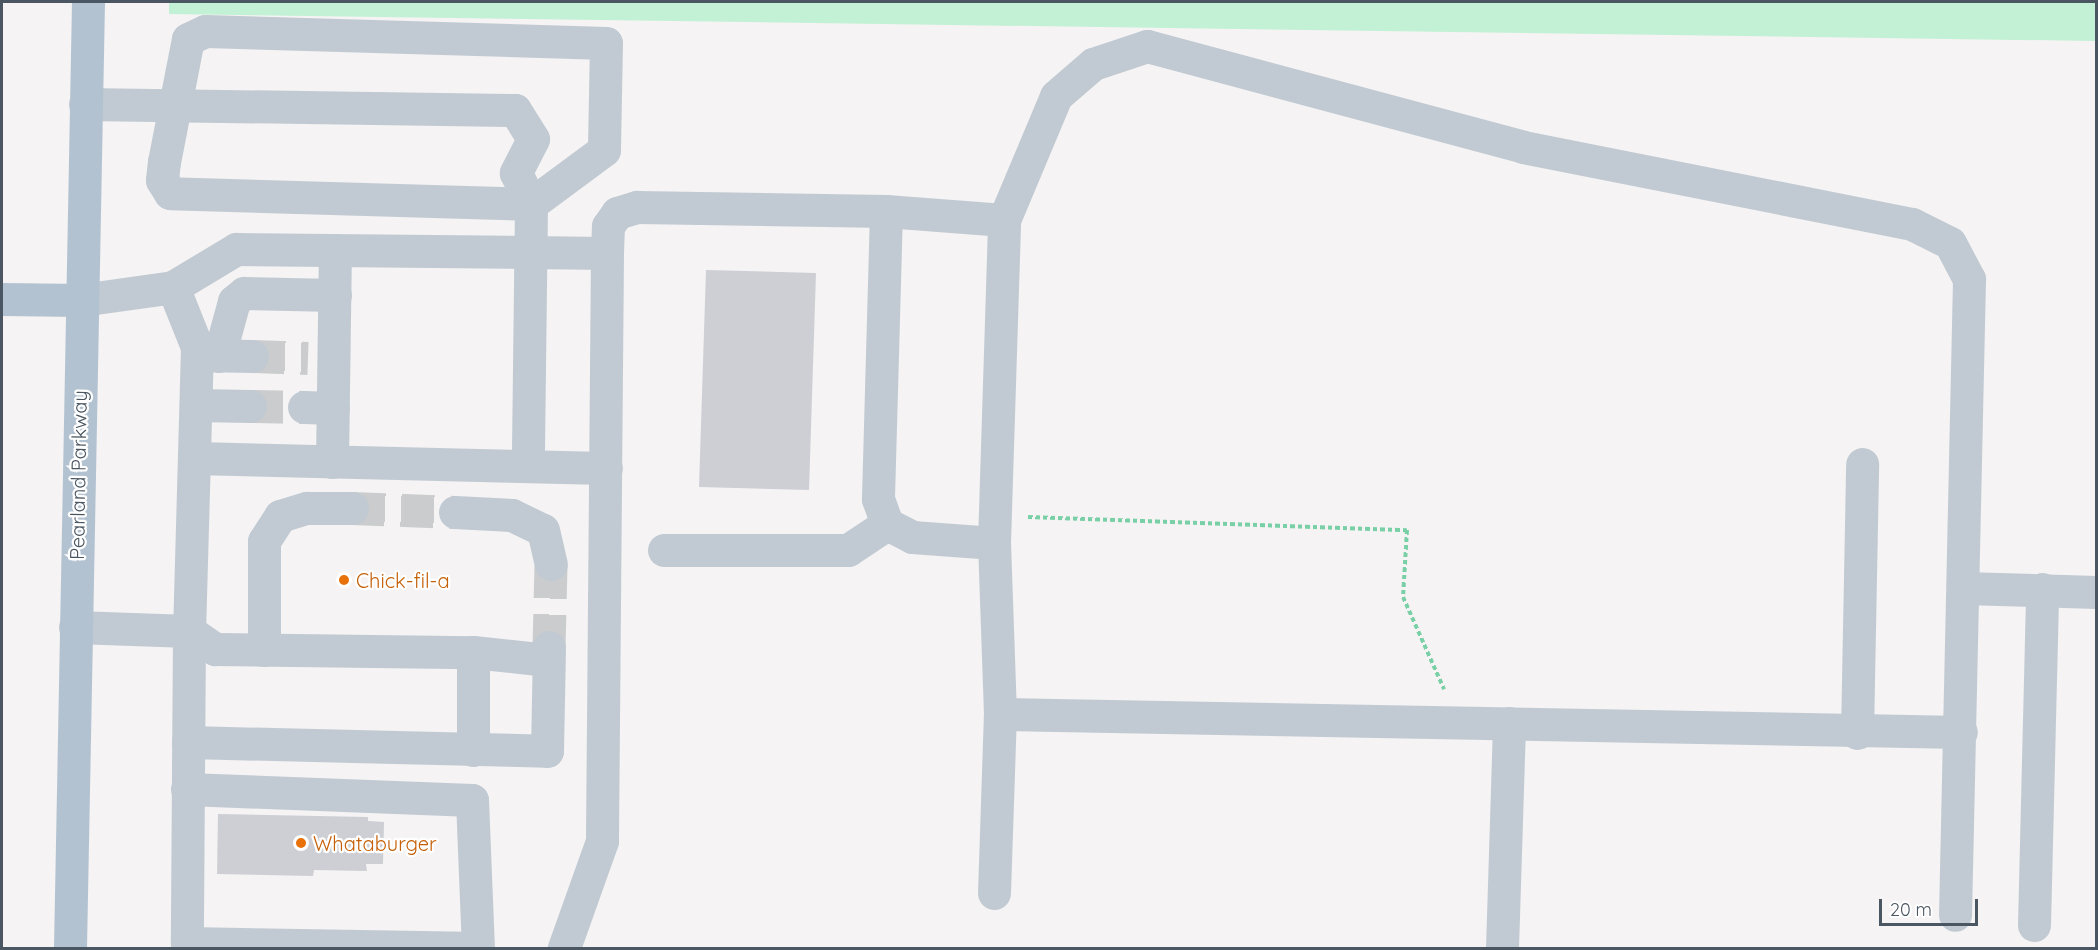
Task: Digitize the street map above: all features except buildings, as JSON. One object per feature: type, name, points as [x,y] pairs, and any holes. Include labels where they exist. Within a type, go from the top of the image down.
[{"type":"main road","name":"Pearland Parkway","points":[[70,948],[88,2]]},
{"type":"main road","points":[[2,299],[81,300]]},
{"type":"street","points":[[205,31],[606,43],[604,150],[531,204],[170,193],[162,180],[189,39],[205,31]]},
{"type":"street","points":[[994,893],[1000,714],[994,529],[1004,220],[1056,96],[1093,63],[1147,46],[1523,147],[1912,224],[1950,243],[1969,279],[1961,732],[1955,915]]},
{"type":"street","points":[[85,104],[176,102],[515,110],[533,139],[516,173],[531,204],[528,466]]},
{"type":"street","points":[[564,948],[602,841],[608,226],[617,213],[637,207],[885,211],[1004,220]]},
{"type":"street","points":[[885,211],[878,499],[887,524],[912,537],[994,529]]},
{"type":"street","points":[[81,300],[172,287],[236,249],[607,253]]},
{"type":"street","points":[[332,462],[318,408],[321,358],[335,295],[335,250]]},
{"type":"street","points":[[172,287],[208,355]]},
{"type":"street","points":[[335,295],[244,293],[234,301],[208,355],[195,405],[189,631],[187,943],[465,948]]},
{"type":"street","points":[[208,355],[252,356]]},
{"type":"street","points":[[195,405],[250,406]]},
{"type":"street","points":[[194,458],[606,468]]},
{"type":"street","points":[[1857,733],[1862,464]]},
{"type":"street","points":[[264,650],[264,541],[280,516],[307,508],[352,508]]},
{"type":"street","points":[[455,512],[512,515],[543,530],[551,564]]},
{"type":"street","points":[[664,550],[848,550],[887,524]]},
{"type":"street","points":[[1963,588],[2097,592]]},
{"type":"street","points":[[2034,925],[2042,589]]},
{"type":"street","points":[[75,627],[189,631],[214,649],[549,654],[547,751],[188,742]]},
{"type":"street","points":[[473,652],[473,750]]},
{"type":"street","points":[[1000,714],[1458,724],[1509,723],[1857,733],[1961,732]]},
{"type":"street","points":[[1502,948],[1509,723]]},
{"type":"street","points":[[187,789],[472,800],[478,948]]},
{"type":"path","points":[[994,529],[1407,530],[1403,597],[1458,724]]},
{"type":"green space","points":[[169,2],[2096,2],[2096,41],[169,14]]},
{"type":"tunnel","points":[[252,356],[308,358]]},
{"type":"tunnel","points":[[250,406],[304,407]]},
{"type":"tunnel","points":[[352,508],[455,512]]},
{"type":"tunnel","points":[[549,647],[551,564]]},
{"type":"place","name":"Chick-fil-a","points":[[344,580]]},
{"type":"place","name":"Whataburger","points":[[301,843]]}]
